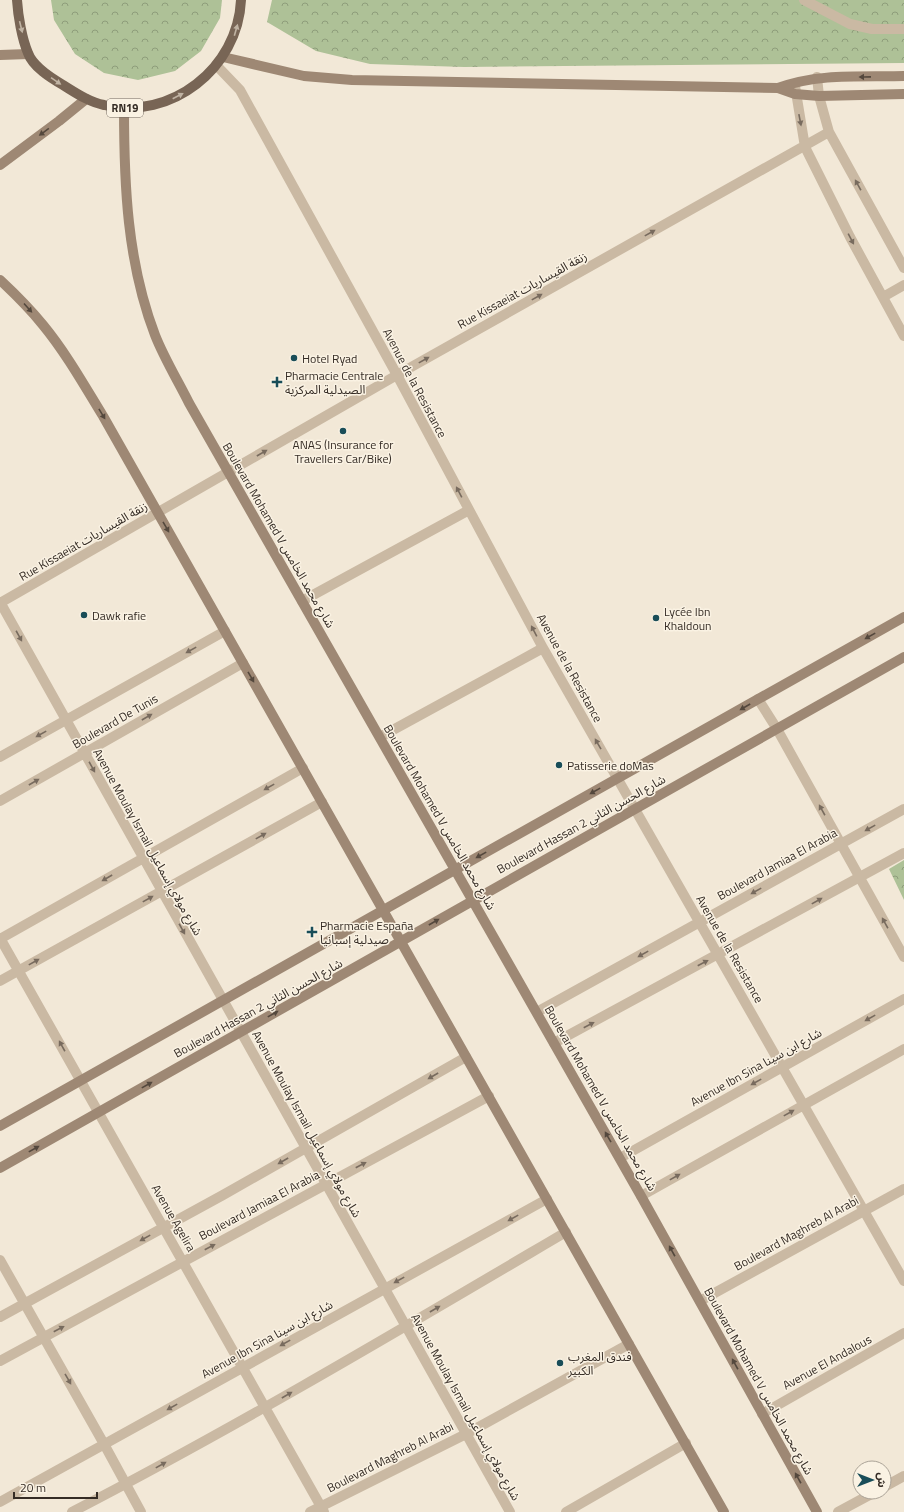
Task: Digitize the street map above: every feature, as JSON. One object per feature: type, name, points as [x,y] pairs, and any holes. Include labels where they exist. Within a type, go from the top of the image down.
[{"type":"main road","name":"RN19","points":[[17,0],[18,15],[28,54],[41,70],[86,99],[104,105],[124,108],[150,106],[175,98],[198,85],[217,66],[223,57],[234,35],[241,5],[245,0]]},
{"type":"street","points":[[804,0],[850,24],[872,29],[904,29]]},
{"type":"street","points":[[0,55],[28,54]]},
{"type":"street","points":[[223,57],[304,76],[352,80],[778,88],[795,94],[819,96],[904,94]]},
{"type":"street","name":"Avenue de la Resistance","points":[[217,66],[240,90],[543,648],[904,1281]]},
{"type":"street","points":[[778,88],[794,82],[817,77],[904,76]]},
{"type":"street","points":[[817,77],[819,96],[829,132],[904,268]]},
{"type":"street","points":[[794,82],[805,147],[850,237],[904,336]]},
{"type":"street","points":[[0,165],[86,99]]},
{"type":"street","name":"Boulevard Mohamed V شارع محمد الخامس","points":[[124,108],[124,153],[128,220],[133,254],[142,293],[155,335],[188,403],[620,1158],[817,1512]]},
{"type":"street","name":"Rue Kissaeiat زنقة القيساريات","points":[[0,603],[396,376],[805,147],[829,132]]},
{"type":"street","points":[[0,280],[44,325],[103,416],[724,1512]]},
{"type":"street","points":[[883,297],[904,285]]},
{"type":"street","points":[[302,601],[469,510]]},
{"type":"street","name":"Avenue Moulay Ismail شارع مولاي إسماعيل","points":[[0,603],[510,1512]]},
{"type":"street","name":"Boulevard Hassan 2 شارع الحسن الثاني","points":[[0,1126],[904,617]]},
{"type":"street","name":"Boulevard De Tunis","points":[[0,757],[225,631]]},
{"type":"street","points":[[380,737],[543,648]]},
{"type":"street","name":"Boulevard Hassan 2 شارع الحسن الثاني","points":[[0,1168],[904,657]]},
{"type":"street","name":"Boulevard De Tunis","points":[[0,801],[243,663]]},
{"type":"street","points":[[758,699],[777,729],[904,957]]},
{"type":"street","points":[[0,938],[303,768]]},
{"type":"street","points":[[0,981],[322,802]]},
{"type":"street","name":"Boulevard Jamiaa El Arabia","points":[[537,1012],[904,809]]},
{"type":"street","points":[[554,1043],[904,853]]},
{"type":"street","name":"Avenue Agelira","points":[[0,938],[323,1509]]},
{"type":"street","name":"Avenue Ibn Sina شارع ابن سينا","points":[[620,1158],[904,999]]},
{"type":"street","points":[[641,1196],[904,1049]]},
{"type":"street","name":"Boulevard Jamiaa El Arabia","points":[[0,1317],[164,1228],[466,1057]]},
{"type":"street","name":"Boulevard Jamiaa El Arabia","points":[[0,1361],[488,1096]]},
{"type":"street","name":"Boulevard Maghreb Al Arabi","points":[[700,1301],[904,1188]]},
{"type":"street","name":"Avenue Ibn Sina شارع ابن سينا","points":[[0,1502],[547,1199]]},
{"type":"street","points":[[72,1512],[265,1408],[566,1232]]},
{"type":"street","points":[[0,1260],[141,1512]]},
{"type":"street","name":"Avenue El Andalous","points":[[762,1414],[904,1333]]},
{"type":"street","name":"Boulevard Maghreb Al Arabi","points":[[310,1512],[323,1509],[466,1434],[629,1344]]},
{"type":"street","points":[[566,1512],[686,1443]]},
{"type":"street","points":[[892,1483],[904,1476]]},
{"type":"street","points":[[838,1512],[860,1500]]},
{"type":"green space","points":[[51,0],[222,0],[220,18],[201,51],[175,71],[138,80],[104,73],[75,54],[54,20]]},
{"type":"green space","points":[[272,0],[904,0],[904,63],[464,67],[370,64],[316,51],[267,22]]},
{"type":"green space","points":[[904,860],[904,900],[889,869]]},
{"type":"place","name":"Hotel Ryad","points":[[294,358]]},
{"type":"place","name":"Pharmacie Centrale الصيدلية المركزية","points":[[277,382]]},
{"type":"place","name":"ANAS (Insurance for Travellers Car/Bike)","points":[[343,431]]},
{"type":"place","name":"Dawk rafie","points":[[84,615]]},
{"type":"place","name":"Lycée Ibn Khaldoun","points":[[656,618]]},
{"type":"place","name":"Patisserie doMas","points":[[559,765]]},
{"type":"place","name":"Pharmacie España صيدلية إسبانيا","points":[[312,932]]},
{"type":"place","name":"فندق المغرب الكبير","points":[[560,1363]]}]
